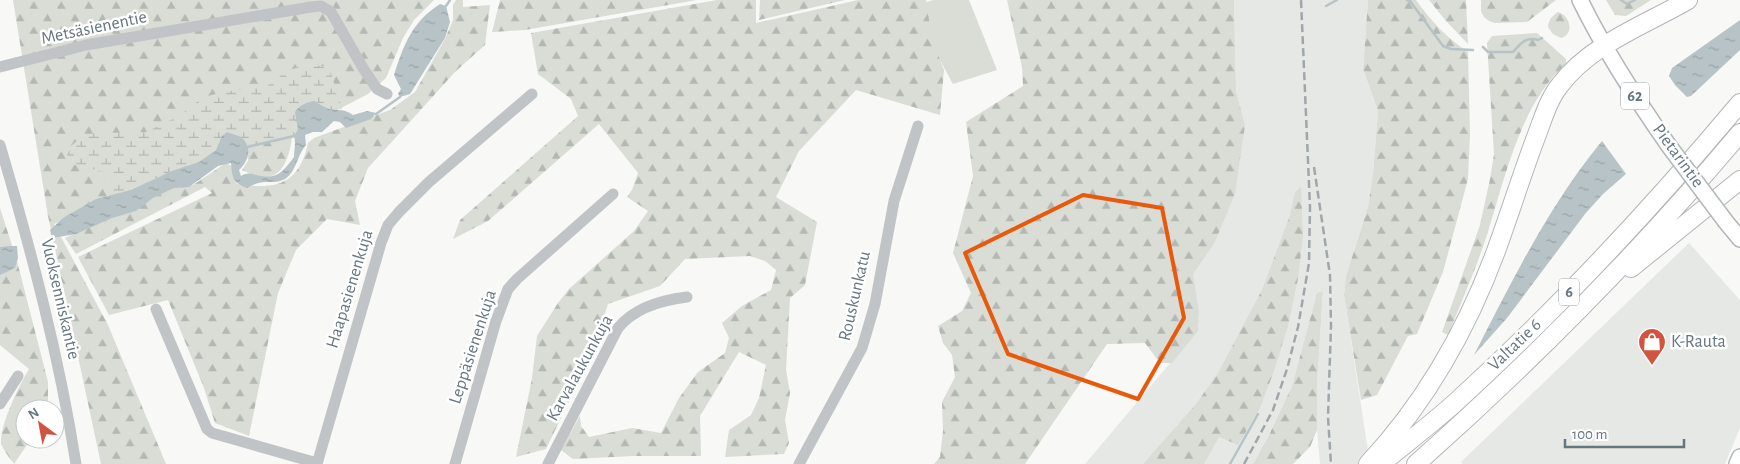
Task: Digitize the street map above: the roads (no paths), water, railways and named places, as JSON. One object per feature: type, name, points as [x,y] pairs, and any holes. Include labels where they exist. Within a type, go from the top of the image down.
[{"type":"highway","points":[[1368,464],[1420,401],[1451,349],[1473,305],[1496,251],[1522,173],[1548,105],[1560,85],[1580,64],[1604,45],[1688,0]]},
{"type":"highway","name":"Valtatie 6","points":[[1381,464],[1456,401],[1615,246],[1696,156],[1740,103]]},
{"type":"highway","name":"Valtatie 6","points":[[1416,464],[1464,421],[1578,311],[1740,133]]},
{"type":"highway","points":[[1578,311],[1740,180]]},
{"type":"main road","name":"Pietarintie","points":[[1580,0],[1604,45],[1645,111],[1669,146],[1740,239]]},
{"type":"main road","points":[[1737,464],[1740,457]]},
{"type":"street","name":"Metsäsienentie","points":[[0,67],[86,45],[322,6],[331,12],[377,89],[387,94]]},
{"type":"street","name":"Haapasienenkuja","points":[[317,463],[380,243],[388,225],[429,182],[532,94]]},
{"type":"street","name":"Rouskunkatu","points":[[799,464],[862,348],[874,304],[896,193],[918,126]]},
{"type":"street","name":"Vuoksenniskantie","points":[[0,144],[3,167],[28,240],[47,316],[64,393],[76,464]]},
{"type":"street","name":"Leppäsienenkuja","points":[[455,464],[496,321],[508,289],[613,194]]},
{"type":"street","name":"Karvalaukunkuja","points":[[548,464],[618,328],[624,320],[646,307],[672,299],[687,297]]},
{"type":"street","points":[[156,309],[207,429],[212,433],[317,463]]},
{"type":"street","points":[[0,404],[18,376]]},
{"type":"water","points":[[440,4],[446,6],[450,22],[445,38],[410,94],[400,97],[398,94],[401,89],[394,75],[401,53],[410,35],[422,18]]},
{"type":"water","points":[[1740,20],[1740,50],[1691,96],[1687,97],[1669,76],[1672,68]]},
{"type":"water","points":[[314,101],[329,109],[344,111],[353,115],[367,111],[376,113],[371,119],[346,128],[340,122],[334,121],[322,132],[313,132],[305,135],[306,145],[292,172],[285,179],[260,183],[247,188],[234,179],[231,163],[218,166],[189,187],[174,188],[153,198],[136,211],[112,218],[76,234],[52,238],[50,230],[63,218],[96,199],[131,190],[172,171],[199,162],[216,150],[222,136],[227,132],[242,138],[247,146],[247,159],[239,170],[241,176],[250,174],[269,177],[278,174],[294,157],[294,136],[298,129],[295,112],[303,105]]},
{"type":"water","points":[[1602,141],[1626,174],[1603,194],[1585,214],[1507,318],[1474,355],[1548,217]]},
{"type":"water","points":[[17,246],[18,258],[15,268],[0,275],[0,247]]},
{"type":"waterway","points":[[446,6],[450,0]]},
{"type":"waterway","points":[[1326,6],[1337,0]]},
{"type":"waterway","points":[[1407,0],[1410,1],[1443,46],[1451,49],[1473,50]]},
{"type":"waterway","points":[[1621,0],[1627,4],[1635,0]]},
{"type":"waterway","points":[[1483,47],[1488,52],[1513,52],[1527,40],[1542,38]]},
{"type":"waterway","points":[[376,114],[400,97]]},
{"type":"waterway","points":[[247,147],[294,136]]},
{"type":"waterway","points":[[1230,464],[1258,414]]},
{"type":"railway","points":[[1244,464],[1273,410],[1287,369],[1298,327],[1309,263],[1310,207],[1301,0]]},
{"type":"railway","points":[[1314,167],[1330,275],[1331,326],[1328,417],[1331,464]]},
{"type":"place","name":"K-Rauta","points":[[1652,366]]}]
